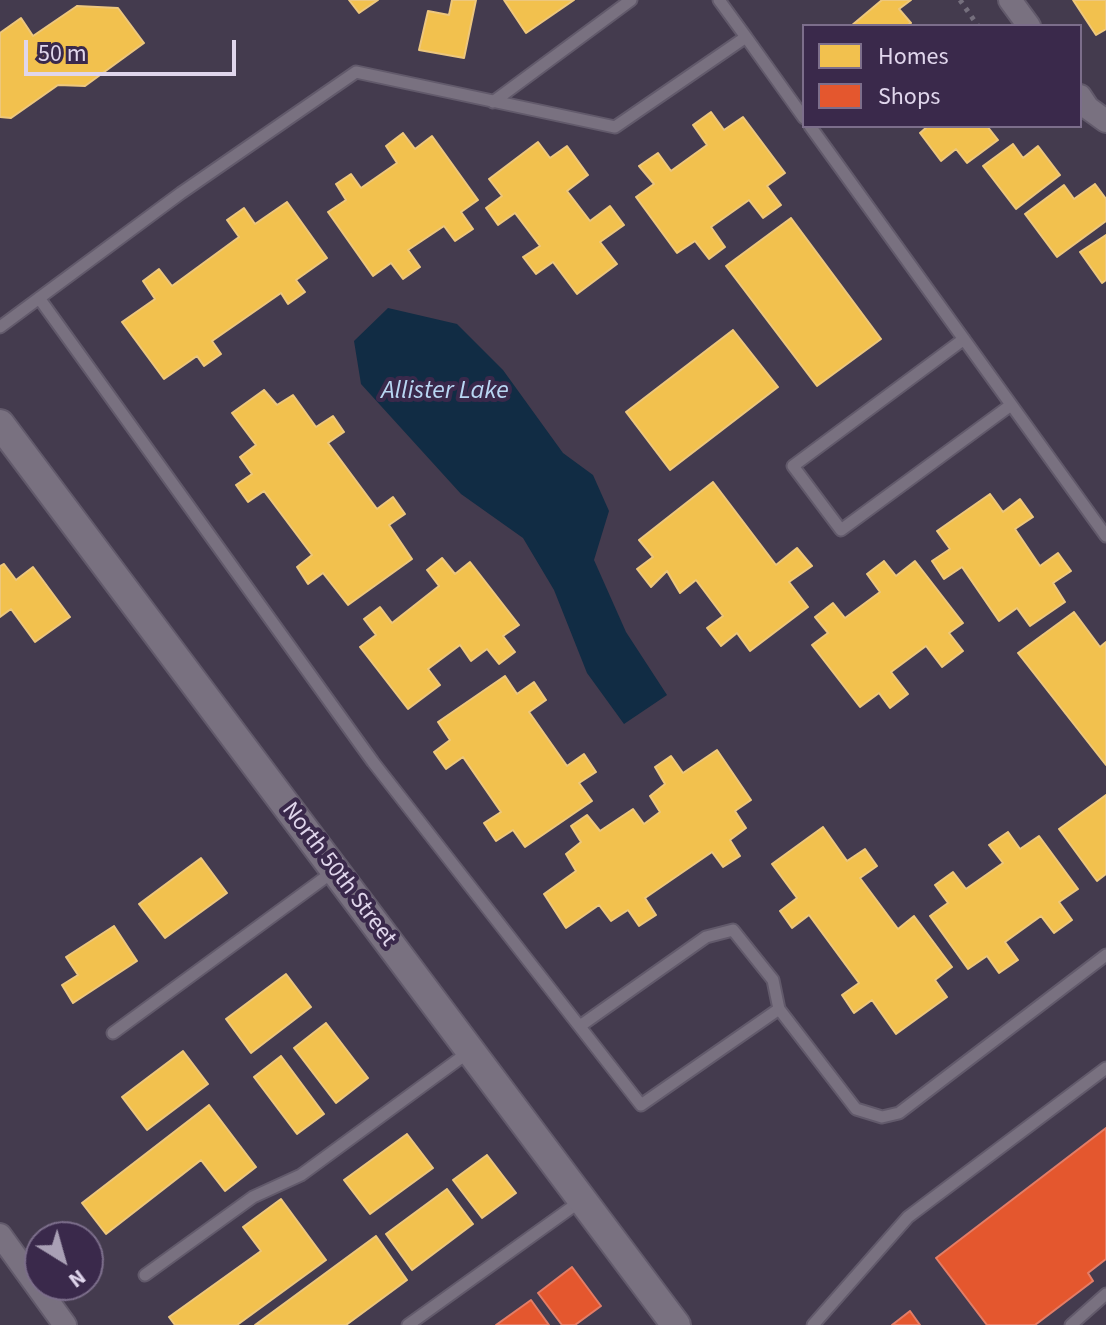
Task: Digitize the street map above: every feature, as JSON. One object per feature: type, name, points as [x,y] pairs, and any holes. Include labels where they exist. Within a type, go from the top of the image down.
[{"type":"street","points":[[1010,0],[1028,24]]},
{"type":"street","points":[[1082,99],[1088,108],[1106,121]]},
{"type":"street","name":"North 50th Street","points":[[0,424],[582,1199],[668,1322]]},
{"type":"street","points":[[0,1235],[65,1325]]},
{"type":"lane","points":[[493,102],[631,0]]},
{"type":"lane","points":[[719,0],[802,115]]},
{"type":"lane","points":[[0,327],[181,193],[356,72],[615,127],[746,37]]},
{"type":"lane","points":[[811,128],[1106,536]]},
{"type":"lane","points":[[39,298],[373,762],[641,1105],[779,1009]]},
{"type":"lane","points":[[964,339],[793,466],[841,530],[1011,405]]},
{"type":"lane","points":[[113,1033],[335,871]]},
{"type":"lane","points":[[580,1026],[706,937],[733,930],[773,980],[779,1009],[856,1109],[882,1117],[899,1113],[1106,955]]},
{"type":"lane","points":[[145,1275],[253,1197],[301,1175],[470,1051]]},
{"type":"lane","points":[[813,1325],[908,1217],[1106,1068]]},
{"type":"lane","points":[[408,1325],[582,1199]]},
{"type":"lane","points":[[1071,1325],[1106,1294]]},
{"type":"path","points":[[960,0],[977,24]]},
{"type":"water","name":"Allister Lake","points":[[388,308],[457,324],[503,370],[563,453],[593,475],[609,511],[594,560],[626,632],[667,695],[624,724],[587,673],[554,590],[523,538],[461,494],[361,384],[354,341]]},
{"type":"building: Homes","points":[[349,0],[378,0],[359,13]]},
{"type":"building: Homes","points":[[452,0],[476,0],[464,58],[419,50],[428,11],[449,15]]},
{"type":"building: Homes","points":[[504,0],[574,0],[526,33]]},
{"type":"building: Homes","points":[[882,0],[911,0],[899,9],[909,24],[853,24]]},
{"type":"building: Homes","points":[[1073,0],[1106,0],[1106,29],[1096,35]]},
{"type":"building: Homes","points":[[77,6],[118,8],[144,43],[85,86],[58,85],[11,118],[0,117],[0,33],[21,18],[33,36]]},
{"type":"building: Homes","points":[[711,112],[724,130],[743,117],[785,173],[767,186],[781,205],[763,218],[749,200],[711,227],[725,247],[709,259],[695,241],[677,253],[636,197],[654,184],[639,166],[658,153],[671,171],[707,145],[693,125]]},
{"type":"building: Homes","points":[[926,128],[989,128],[998,140],[967,163],[956,149],[941,161],[920,133]]},
{"type":"building: Homes","points":[[403,133],[415,149],[432,136],[478,200],[461,212],[473,229],[455,241],[444,226],[408,250],[420,267],[403,279],[391,263],[373,276],[328,212],[346,200],[336,184],[351,174],[361,188],[397,163],[386,146]]},
{"type":"building: Homes","points":[[538,142],[550,158],[567,146],[588,175],[567,191],[590,221],[610,206],[624,225],[600,242],[617,264],[577,294],[553,262],[536,274],[523,257],[540,246],[515,213],[498,225],[486,208],[502,196],[489,179]]},
{"type":"building: Homes","points":[[1013,144],[1023,158],[1038,146],[1060,175],[1016,209],[983,166]]},
{"type":"building: Homes","points":[[1095,184],[1106,199],[1106,221],[1057,257],[1025,214],[1064,185],[1074,199]]},
{"type":"building: Homes","points":[[287,202],[327,258],[296,280],[305,292],[288,304],[281,293],[212,341],[221,354],[204,366],[197,356],[164,379],[122,322],[155,299],[143,281],[159,269],[172,286],[239,237],[227,220],[244,208],[255,224]]},
{"type":"building: Homes","points":[[791,218],[881,339],[817,386],[726,266]]},
{"type":"building: Homes","points":[[1106,235],[1106,280],[1102,283],[1080,252]]},
{"type":"building: Homes","points":[[733,330],[778,387],[670,470],[626,412]]},
{"type":"building: Homes","points":[[264,390],[277,405],[293,395],[316,427],[333,416],[344,432],[328,443],[377,509],[393,497],[405,514],[389,525],[412,559],[348,605],[323,573],[308,584],[297,567],[312,555],[264,491],[248,502],[236,485],[252,474],[240,457],[256,445],[232,413]]},
{"type":"building: Homes","points":[[713,482],[776,565],[797,548],[812,566],[789,582],[808,607],[750,651],[737,633],[721,646],[707,628],[723,616],[696,580],[680,593],[667,571],[651,587],[637,569],[653,557],[639,540]]},
{"type":"building: Homes","points":[[990,494],[1003,512],[1020,499],[1033,517],[1015,529],[1040,566],[1058,553],[1071,571],[1053,583],[1065,602],[1030,626],[1017,608],[999,621],[962,567],[944,579],[932,561],[950,549],[937,531]]},
{"type":"building: Homes","points":[[442,558],[455,574],[470,562],[519,625],[503,636],[515,652],[499,664],[487,649],[471,661],[460,645],[428,669],[440,685],[408,709],[360,647],[376,635],[364,619],[380,607],[392,623],[439,586],[427,570]]},
{"type":"building: Homes","points":[[884,561],[896,576],[915,561],[963,623],[949,633],[963,651],[942,667],[926,646],[891,672],[908,694],[890,708],[879,693],[860,707],[812,645],[828,633],[815,617],[833,603],[845,618],[880,592],[867,574]]},
{"type":"building: Homes","points":[[4,564],[16,580],[33,567],[70,617],[35,642],[11,609],[0,617],[0,566]]},
{"type":"building: Homes","points":[[1074,612],[1100,647],[1106,642],[1106,765],[1018,653]]},
{"type":"building: Homes","points":[[505,676],[517,694],[534,682],[546,700],[529,712],[567,766],[584,754],[596,772],[579,783],[592,801],[525,847],[513,830],[496,841],[484,823],[501,812],[463,757],[446,769],[434,752],[450,740],[438,722]]},
{"type":"building: Homes","points":[[717,750],[751,800],[735,811],[746,828],[730,840],[740,856],[723,867],[712,852],[645,898],[656,915],[639,926],[628,910],[611,921],[599,905],[566,928],[544,894],[576,871],[566,854],[581,842],[571,826],[587,815],[600,831],[633,809],[644,824],[660,812],[650,796],[665,784],[655,767],[671,756],[683,773]]},
{"type":"building: Homes","points":[[1106,795],[1106,874],[1097,881],[1059,829]]},
{"type":"building: Homes","points":[[823,827],[847,861],[865,849],[877,866],[860,878],[898,929],[914,916],[952,967],[935,980],[947,997],[896,1034],[872,1000],[854,1013],[842,995],[859,983],[809,915],[792,928],[780,911],[797,898],[772,864]]},
{"type":"building: Homes","points":[[1008,832],[1020,849],[1039,836],[1078,889],[1059,902],[1072,920],[1054,933],[1041,916],[1005,942],[1018,960],[999,973],[987,956],[968,969],[930,916],[948,903],[935,885],[953,872],[966,889],[1003,863],[989,845]]},
{"type":"building: Homes","points":[[201,858],[227,893],[165,938],[139,904]]},
{"type":"building: Homes","points":[[114,926],[137,961],[73,1003],[62,985],[78,975],[66,957]]},
{"type":"building: Homes","points":[[286,974],[311,1007],[251,1053],[226,1019]]},
{"type":"building: Homes","points":[[326,1023],[368,1078],[336,1103],[294,1048]]},
{"type":"building: Homes","points":[[183,1051],[208,1084],[147,1130],[122,1097]]},
{"type":"building: Homes","points":[[281,1056],[324,1114],[297,1134],[254,1077]]},
{"type":"building: Homes","points":[[209,1105],[256,1167],[225,1191],[201,1160],[106,1234],[104,1221],[96,1221],[82,1203]]},
{"type":"building: Homes","points":[[407,1134],[433,1168],[370,1214],[344,1180]]},
{"type":"building: Homes","points":[[487,1155],[516,1193],[482,1218],[453,1180]]},
{"type":"building: Homes","points":[[447,1189],[473,1224],[412,1270],[386,1234]]},
{"type":"building: Homes","points":[[281,1199],[326,1260],[237,1325],[175,1325],[169,1317],[261,1251],[243,1227]]},
{"type":"building: Homes","points":[[376,1236],[407,1280],[346,1325],[255,1325]]},
{"type":"building: Shops","points":[[1106,1128],[1106,1259],[1088,1273],[1093,1281],[1035,1325],[987,1325],[936,1258]]},
{"type":"building: Shops","points":[[572,1267],[601,1306],[575,1325],[562,1325],[538,1293]]},
{"type":"building: Shops","points":[[531,1300],[549,1325],[496,1325]]},
{"type":"building: Shops","points":[[910,1311],[920,1325],[892,1325]]}]
